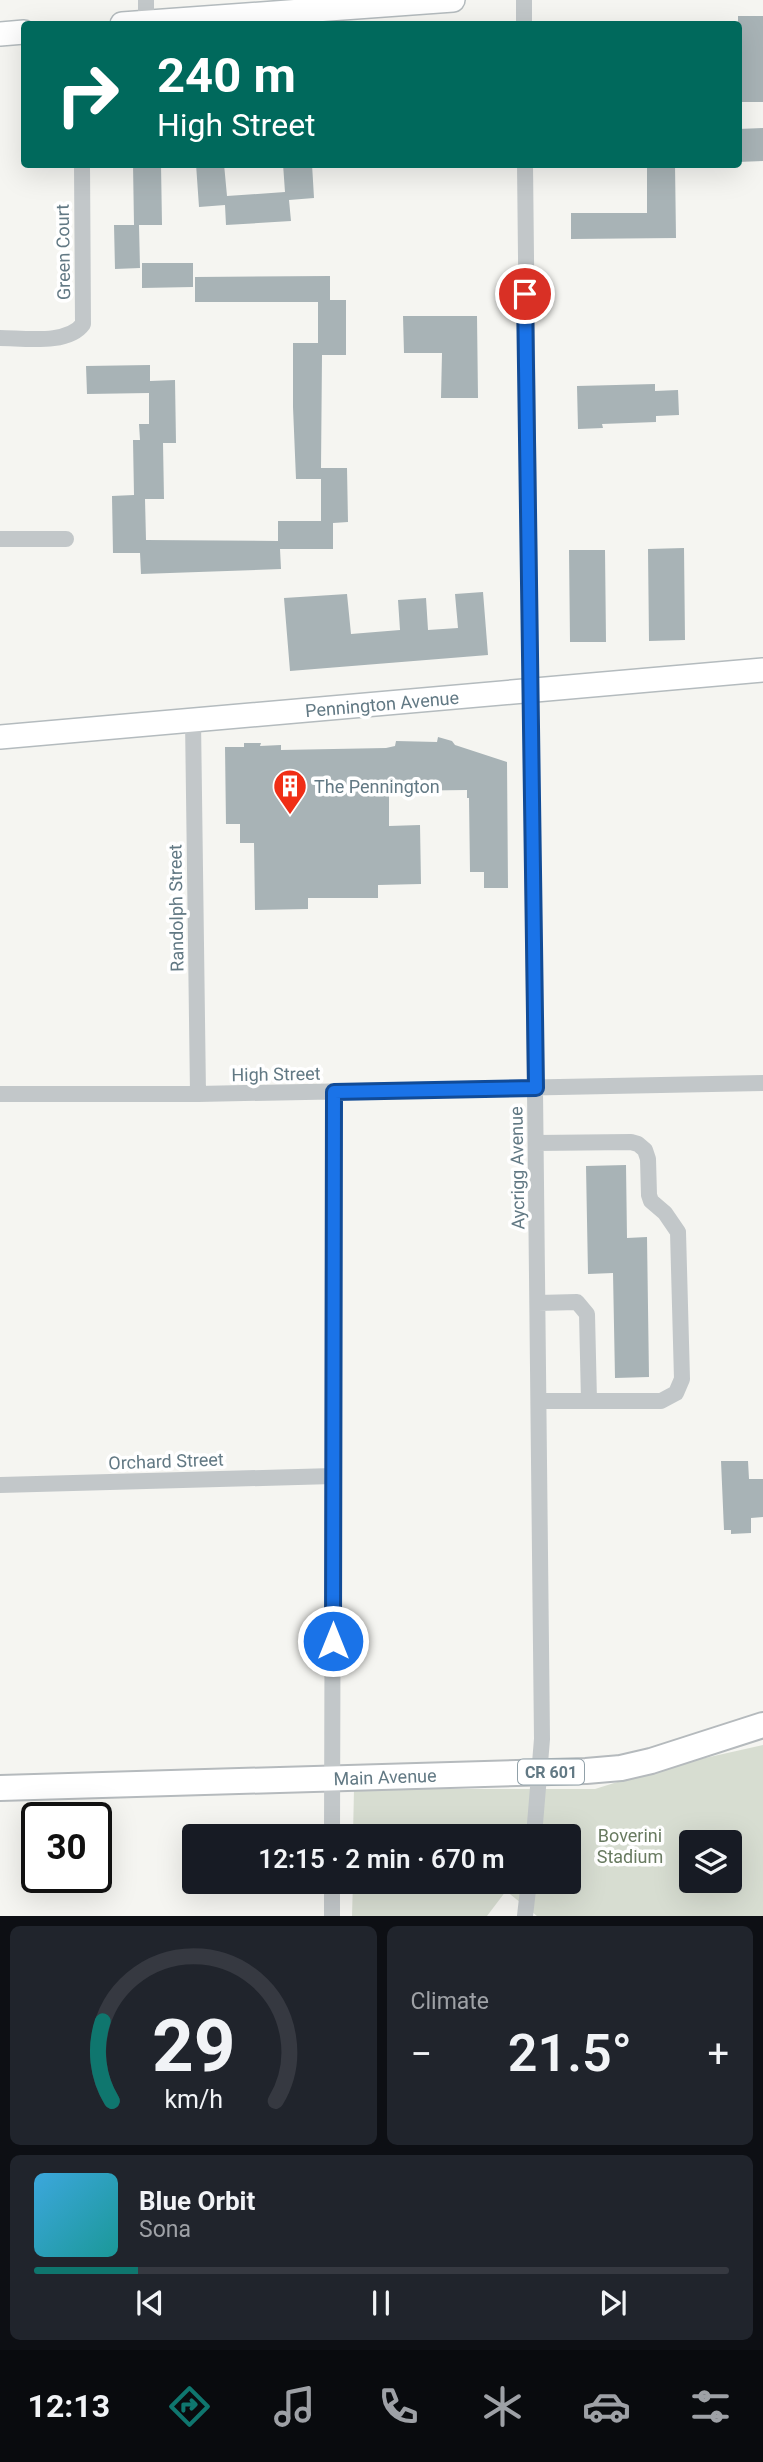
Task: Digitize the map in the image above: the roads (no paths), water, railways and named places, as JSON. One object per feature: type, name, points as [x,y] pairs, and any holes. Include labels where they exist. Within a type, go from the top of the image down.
[{"type":"main road","name":"Main Avenue","points":[[0,1788],[540,1773],[621,1768],[701,1746],[763,1725]]},
{"type":"street","points":[[128,21],[146,11],[453,0]]},
{"type":"street","points":[[524,0],[524,21]]},
{"type":"street","points":[[0,34],[21,32]]},
{"type":"street","name":"Green Court","points":[[0,338],[61,338],[73,335],[83,324],[82,168]]},
{"type":"street","name":"Aycrigg Avenue","points":[[525,168],[542,1726],[535,1824]]},
{"type":"street","points":[[0,539],[66,539]]},
{"type":"street","name":"Pennington Avenue","points":[[0,737],[763,670]]},
{"type":"street","name":"Randolph Street","points":[[193,720],[198,1094]]},
{"type":"street","name":"High Street","points":[[0,1094],[198,1094],[763,1083]]},
{"type":"street","points":[[332,1824],[334,1092]]},
{"type":"street","points":[[536,1143],[631,1142],[645,1150],[651,1201],[665,1213],[678,1232],[682,1379],[676,1393],[661,1401],[539,1401]]},
{"type":"street","points":[[538,1303],[577,1301],[587,1314],[589,1401]]},
{"type":"street","name":"Orchard Street","points":[[0,1485],[333,1476]]},
{"type":"street","points":[[332,1894],[332,1916]]},
{"type":"street","points":[[526,1916],[528,1894]]},
{"type":"place","name":"The Pennington","points":[[290,816]]},
{"type":"park label","name":"Boverini Stadium","points":[[630,1846]]}]
